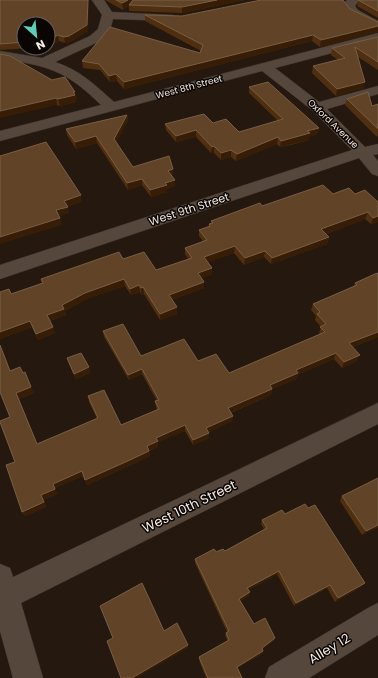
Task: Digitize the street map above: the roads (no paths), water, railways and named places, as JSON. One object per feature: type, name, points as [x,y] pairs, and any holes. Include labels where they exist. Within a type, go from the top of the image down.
[{"type":"street","points":[[44,62],[94,39],[104,30],[108,15],[98,0]]},
{"type":"street","points":[[352,0],[349,6],[354,12],[378,25]]},
{"type":"street","points":[[108,15],[182,18]]},
{"type":"street","name":"West 8th Street","points":[[0,136],[378,37]]},
{"type":"street","points":[[0,55],[44,62],[60,67],[80,78],[111,107]]},
{"type":"street","name":"Oxford Avenue","points":[[265,67],[370,151],[378,171]]},
{"type":"street","points":[[317,108],[378,90]]},
{"type":"street","name":"West 9th Street","points":[[0,272],[370,151]]},
{"type":"street","name":"West 10th Street","points":[[2,591],[378,413]]},
{"type":"street","points":[[2,591],[28,678]]},
{"type":"street","name":"Alley 12","points":[[280,678],[378,618]]}]
